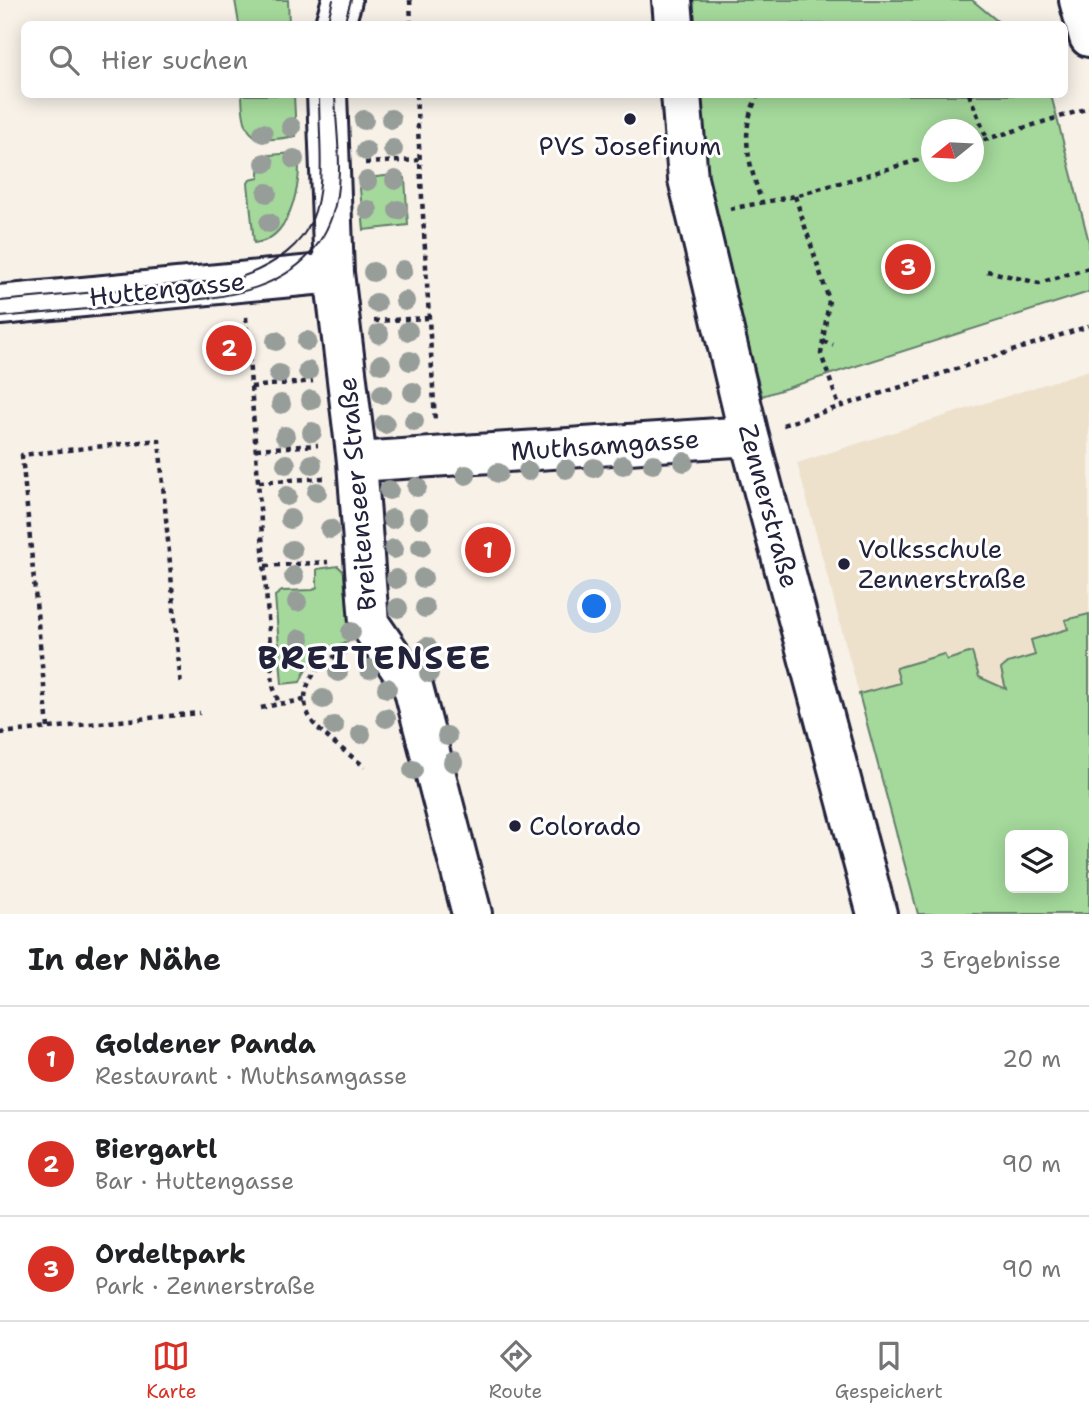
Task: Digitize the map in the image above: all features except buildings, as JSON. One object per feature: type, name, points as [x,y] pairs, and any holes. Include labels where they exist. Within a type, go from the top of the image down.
[{"type":"street","points":[[336,21],[342,0]]},
{"type":"street","points":[[672,0],[674,21]]},
{"type":"street","points":[[1079,0],[1089,37]]},
{"type":"street","name":"Breitenseer Straße","points":[[327,98],[334,273],[348,378],[369,624],[413,687],[472,914]]},
{"type":"street","name":"Zennerstraße","points":[[681,98],[688,179],[696,215],[749,436],[877,914]]},
{"type":"street","name":"Huttengasse","points":[[0,305],[334,273]]},
{"type":"street","name":"Muthsamgasse","points":[[356,460],[749,436]]},
{"type":"path","points":[[410,0],[411,21]]},
{"type":"path","points":[[416,98],[437,456]]},
{"type":"path","points":[[757,98],[751,107],[746,153],[762,203]]},
{"type":"path","points":[[971,98],[987,139]]},
{"type":"path","points":[[984,140],[1089,108]]},
{"type":"path","points":[[696,215],[796,196],[921,159]]},
{"type":"path","points":[[356,163],[419,160]]},
{"type":"path","points":[[796,196],[829,299],[821,354],[839,406]]},
{"type":"path","points":[[987,271],[1039,283],[1089,268]]},
{"type":"path","points":[[243,282],[273,686],[279,704]]},
{"type":"path","points":[[341,323],[428,318]]},
{"type":"path","points":[[749,436],[1089,326]]},
{"type":"path","points":[[823,341],[833,345]]},
{"type":"path","points":[[251,387],[348,378]]},
{"type":"path","points":[[48,728],[22,455],[159,440],[181,687]]},
{"type":"path","points":[[256,449],[356,460]]},
{"type":"path","points":[[259,482],[356,460]]},
{"type":"path","points":[[265,566],[364,561]]},
{"type":"path","points":[[365,766],[314,724],[306,700],[309,680],[326,660],[350,651],[384,647]]},
{"type":"path","points":[[261,708],[306,700]]},
{"type":"path","points":[[0,733],[200,713]]},
{"type":"shaded area","points":[[1089,370],[1089,914],[918,914],[797,463]]},
{"type":"green space","points":[[235,0],[288,0],[289,21],[238,21]]},
{"type":"green space","points":[[691,0],[972,0],[997,21],[693,21]]},
{"type":"green space","points":[[242,98],[294,98],[296,136],[270,139],[253,135],[248,129]]},
{"type":"green space","points":[[699,98],[1052,98],[1089,242],[1089,292],[762,396],[709,201]]},
{"type":"green space","points":[[293,153],[299,160],[299,172],[290,211],[276,233],[266,240],[254,243],[248,183],[259,178],[259,156]]},
{"type":"green space","points":[[402,174],[405,178],[408,225],[364,230],[359,179]]},
{"type":"green space","points":[[338,566],[344,572],[345,589],[351,592],[356,638],[316,658],[300,682],[282,684],[275,596],[282,591],[313,590],[317,587],[317,569]]},
{"type":"green space","points":[[1089,614],[1089,914],[918,914],[859,694],[900,683],[896,668],[944,654],[947,660],[972,652],[979,677],[1006,689],[1001,669],[1008,663],[1035,655],[1031,640],[1068,629],[1065,620]]},
{"type":"tram line","points":[[328,21],[333,0]]},
{"type":"tram line","points":[[345,21],[351,0]]},
{"type":"tram line","points":[[0,301],[236,279],[269,264],[293,247],[308,228],[316,206],[321,155],[319,98]]},
{"type":"tram line","points":[[0,317],[220,296],[248,290],[275,279],[299,264],[318,244],[332,216],[336,201],[339,155],[335,98]]},
{"type":"place","name":"PVS Josefinum","points":[[630,119]]},
{"type":"place","name":"Ordeltpark","points":[[908,267]]},
{"type":"place","name":"Biergartl","points":[[229,348]]},
{"type":"place","name":"Goldener Panda","points":[[488,550]]},
{"type":"place","name":"Volksschule Zennerstraße","points":[[844,564]]},
{"type":"place","name":"Colorado","points":[[515,826]]},
{"type":"district","name":"BREITENSEE","points":[[375,657]]}]
